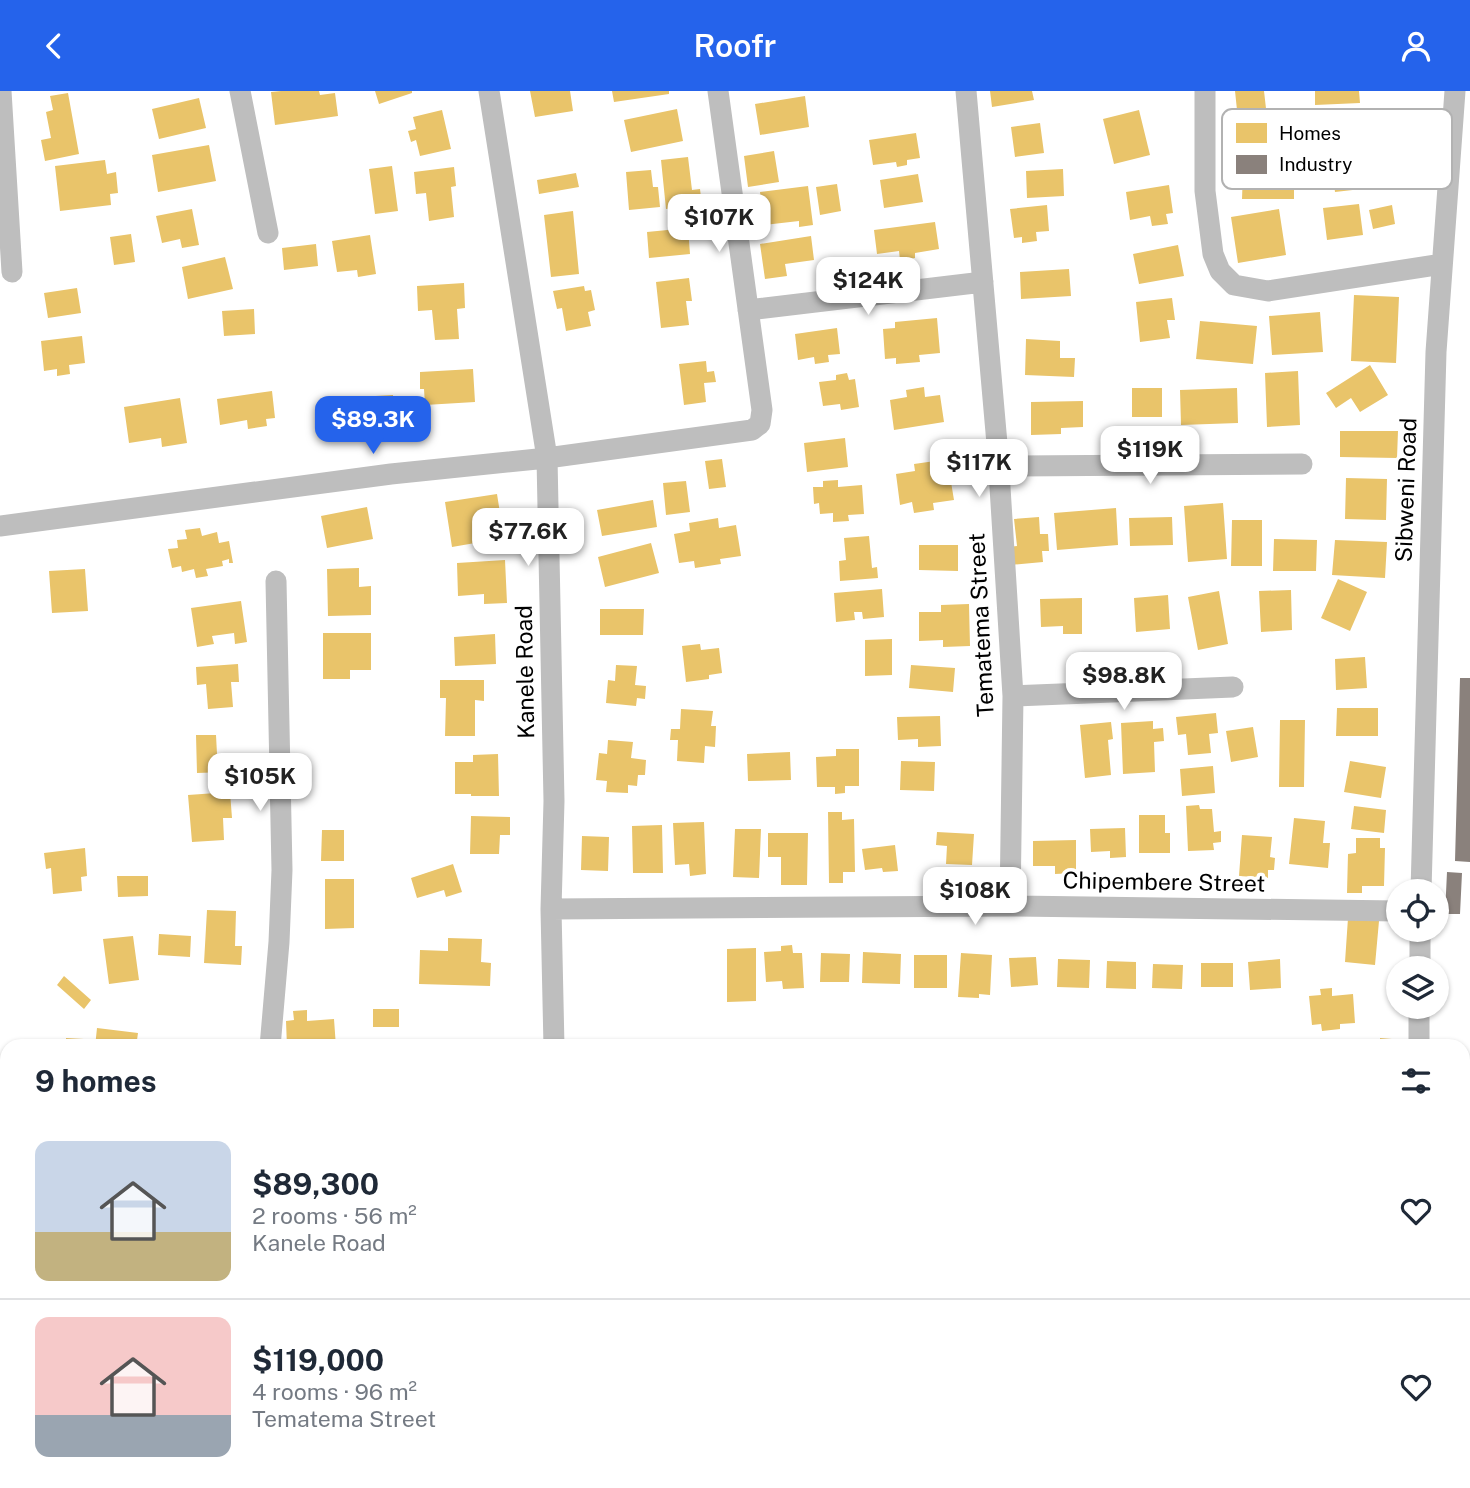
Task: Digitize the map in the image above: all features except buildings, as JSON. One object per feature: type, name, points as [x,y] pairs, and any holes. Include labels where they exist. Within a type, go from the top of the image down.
[{"type":"street","points":[[1,91],[12,272]]},
{"type":"street","points":[[240,91],[268,233]]},
{"type":"street","name":"Kanele Road","points":[[489,91],[547,458],[554,801],[551,909],[554,1039]]},
{"type":"street","points":[[0,526],[752,430],[760,424],[762,411],[718,91]]},
{"type":"street","name":"Tematema Street","points":[[966,91],[998,466],[1013,696],[1010,906]]},
{"type":"street","points":[[1205,91],[1206,191],[1213,254],[1220,271],[1234,285],[1268,291],[1442,264]]},
{"type":"street","name":"Sibweni Road","points":[[1452,131],[1455,91]]},
{"type":"street","name":"Sibweni Road","points":[[1421,879],[1436,366],[1448,189]]},
{"type":"street","points":[[748,310],[983,282]]},
{"type":"street","points":[[998,466],[1302,464]]},
{"type":"street","points":[[271,1039],[282,870],[276,581]]},
{"type":"street","points":[[1013,696],[1233,687]]},
{"type":"street","name":"Chipembere Street","points":[[551,909],[1010,906],[1386,911]]},
{"type":"street","points":[[1419,1019],[1419,1039]]}]
